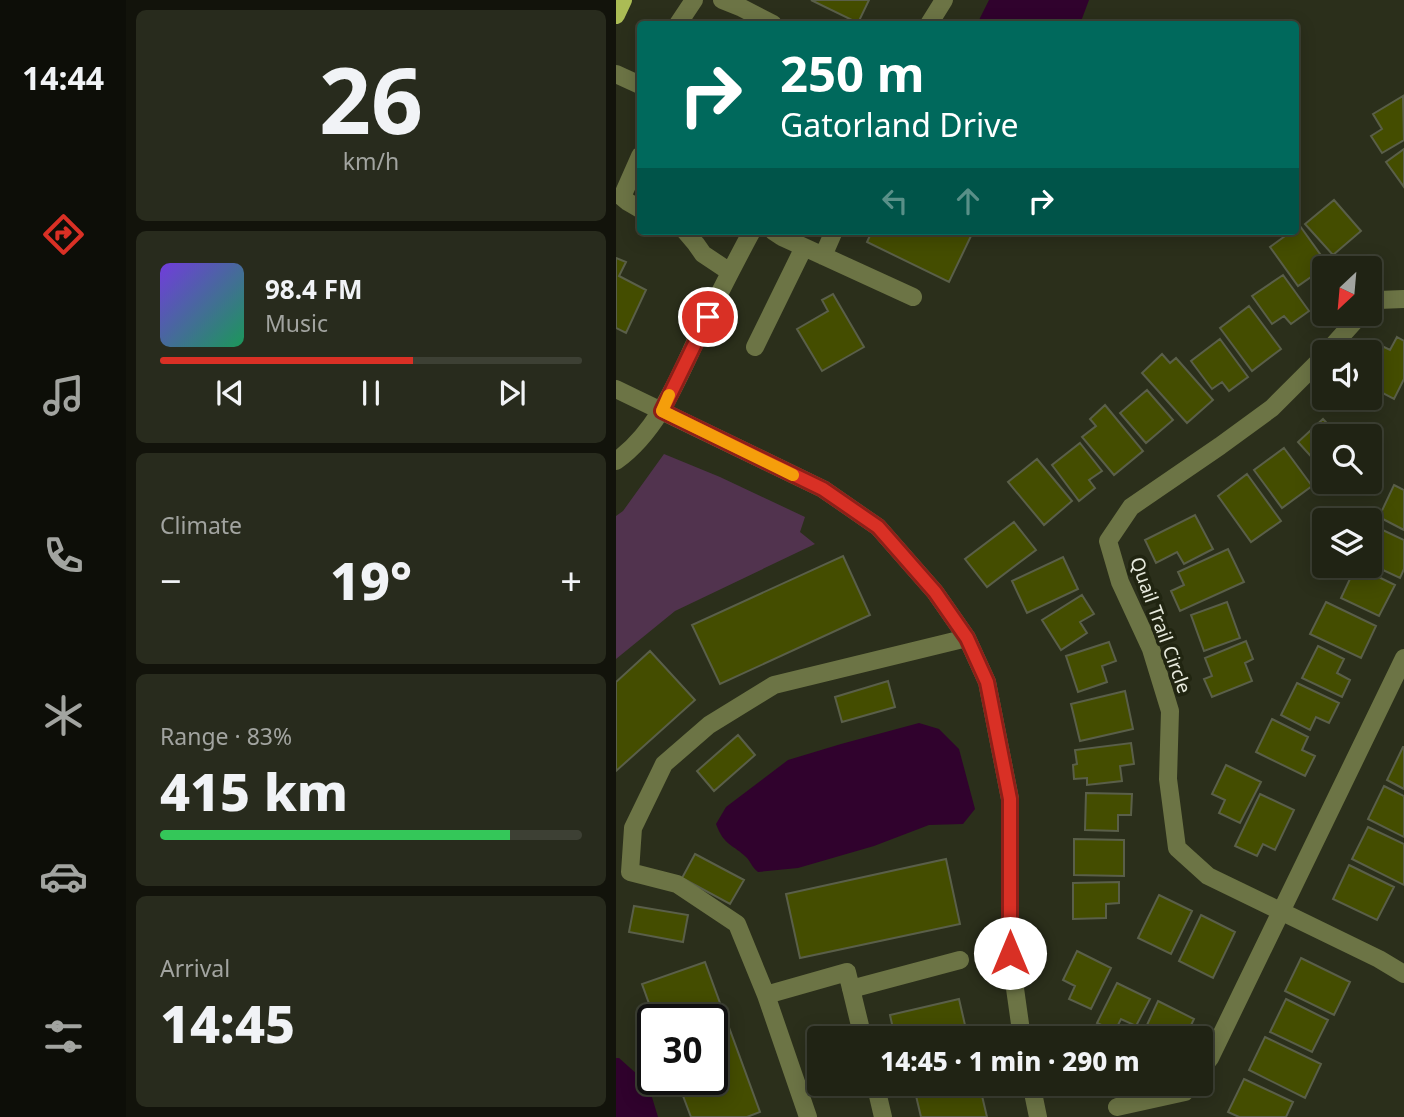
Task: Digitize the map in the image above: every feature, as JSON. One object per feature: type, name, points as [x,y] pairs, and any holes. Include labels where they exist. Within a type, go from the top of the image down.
[{"type":"main road","points":[[616,15],[623,0]]},
{"type":"street","points":[[679,21],[694,0]]},
{"type":"street","points":[[722,0],[767,21]]},
{"type":"street","points":[[931,21],[944,0]]},
{"type":"street","points":[[616,74],[637,84]]},
{"type":"street","points":[[637,163],[622,197],[637,207]]},
{"type":"street","points":[[688,235],[703,254],[730,272]]},
{"type":"street","points":[[616,461],[631,450],[662,411],[750,235]]},
{"type":"street","points":[[779,235],[913,297]]},
{"type":"street","points":[[822,256],[832,235]]},
{"type":"street","points":[[755,347],[804,247]]},
{"type":"street","points":[[1382,300],[1404,299]]},
{"type":"street","name":"Quail Trail Circle","points":[[1338,340],[1350,326]]},
{"type":"street","name":"Quail Trail Circle","points":[[1312,367],[1272,408],[1131,506],[1108,541],[1120,582],[1151,649],[1170,711],[1168,779],[1177,848],[1209,876],[1380,959],[1404,974]]},
{"type":"street","points":[[616,389],[823,489],[878,527],[935,592],[967,638],[987,682],[1010,799],[1010,953],[1020,1026]]},
{"type":"street","points":[[808,1117],[766,995],[737,924],[677,884],[623,872],[633,828],[664,764],[709,725],[774,685],[967,638]]},
{"type":"street","points":[[1213,1052],[1404,658]]},
{"type":"street","points":[[851,989],[960,960]]},
{"type":"street","points":[[766,995],[847,972],[860,1026]]},
{"type":"street","points":[[878,1096],[883,1117]]},
{"type":"street","points":[[1034,1096],[1038,1117]]},
{"type":"street","points":[[1116,1107],[1167,1096]]},
{"type":"shaded area","points":[[989,0],[1089,0],[1081,21],[978,21]]},
{"type":"shaded area","points":[[664,454],[805,517],[800,532],[815,544],[675,611],[616,659],[616,516],[623,511]]},
{"type":"shaded area","points":[[919,723],[939,729],[959,749],[975,809],[963,824],[929,825],[874,846],[798,868],[758,872],[719,831],[716,824],[726,807],[788,760]]},
{"type":"shaded area","points":[[616,1058],[619,1058],[637,1074],[637,1095],[651,1095],[658,1117],[616,1117]]},
{"type":"building","points":[[811,0],[869,0],[859,21]]},
{"type":"building","points":[[1403,96],[1404,140],[1382,153],[1371,136],[1382,129],[1373,114]]},
{"type":"building","points":[[1404,149],[1404,187],[1386,162]]},
{"type":"building","points":[[1334,200],[1361,231],[1333,255],[1305,224]]},
{"type":"building","points":[[1300,226],[1322,256],[1312,256],[1312,276],[1298,286],[1270,247],[1286,235],[1299,235]]},
{"type":"building","points":[[870,235],[971,236],[949,282],[867,242]]},
{"type":"building","points":[[616,258],[626,262],[619,276],[646,290],[626,333],[616,328]]},
{"type":"building","points":[[1283,275],[1309,311],[1291,324],[1284,316],[1272,324],[1252,296]]},
{"type":"building","points":[[833,294],[864,347],[822,371],[797,329],[828,311],[822,300]]},
{"type":"building","points":[[1249,306],[1281,349],[1252,371],[1220,328]]},
{"type":"building","points":[[1397,337],[1404,341],[1404,379],[1394,399],[1382,393],[1382,346],[1390,350]]},
{"type":"building","points":[[1220,339],[1248,377],[1229,391],[1222,382],[1212,389],[1191,361]]},
{"type":"building","points":[[1162,354],[1170,363],[1176,358],[1213,400],[1187,423],[1142,373]]},
{"type":"building","points":[[1147,390],[1173,420],[1146,443],[1120,413]]},
{"type":"building","points":[[1105,405],[1143,451],[1114,475],[1082,437],[1096,426],[1090,419]]},
{"type":"building","points":[[1312,429],[1312,458],[1298,442]]},
{"type":"building","points":[[1080,443],[1102,471],[1089,480],[1095,488],[1079,501],[1052,465]]},
{"type":"building","points":[[1284,448],[1312,486],[1282,508],[1254,470]]},
{"type":"building","points":[[1037,459],[1072,501],[1044,525],[1008,482]]},
{"type":"building","points":[[1247,474],[1281,521],[1251,542],[1218,496]]},
{"type":"building","points":[[1394,485],[1404,490],[1404,530],[1382,519],[1382,511]]},
{"type":"building","points":[[1195,515],[1213,549],[1184,564],[1177,552],[1156,563],[1145,540]]},
{"type":"building","points":[[1014,522],[1036,550],[987,587],[965,559]]},
{"type":"building","points":[[1382,530],[1404,540],[1404,569],[1400,578],[1382,570]]},
{"type":"building","points":[[1228,549],[1244,582],[1180,611],[1171,591],[1184,585],[1178,572]]},
{"type":"building","points":[[843,556],[870,615],[720,684],[692,625]]},
{"type":"building","points":[[1063,557],[1078,589],[1027,613],[1012,581]]},
{"type":"building","points":[[1350,578],[1381,578],[1395,585],[1379,616],[1341,598]]},
{"type":"building","points":[[1082,595],[1094,614],[1080,622],[1087,633],[1061,650],[1042,620]]},
{"type":"building","points":[[1227,602],[1240,638],[1204,651],[1191,615]]},
{"type":"building","points":[[1326,602],[1376,626],[1361,658],[1310,634]]},
{"type":"building","points":[[1246,641],[1253,659],[1245,663],[1252,681],[1212,697],[1204,679],[1212,676],[1205,658]]},
{"type":"building","points":[[1109,642],[1116,661],[1102,666],[1107,682],[1078,692],[1066,656]]},
{"type":"building","points":[[1318,646],[1344,659],[1337,673],[1350,680],[1342,697],[1302,678]]},
{"type":"building","points":[[650,651],[695,700],[616,771],[616,682]]},
{"type":"building","points":[[888,681],[895,707],[842,722],[835,697]]},
{"type":"building","points":[[1297,683],[1339,703],[1329,723],[1316,717],[1310,730],[1281,715]]},
{"type":"building","points":[[1125,691],[1133,729],[1080,741],[1071,704]]},
{"type":"building","points":[[1272,719],[1308,737],[1302,750],[1315,756],[1305,776],[1256,752]]},
{"type":"building","points":[[738,735],[755,755],[714,791],[697,771]]},
{"type":"building","points":[[1131,743],[1134,764],[1120,766],[1122,781],[1087,785],[1087,778],[1074,779],[1073,765],[1077,764],[1075,750]]},
{"type":"building","points":[[1404,747],[1404,789],[1387,780]]},
{"type":"building","points":[[1226,765],[1261,782],[1240,823],[1219,813],[1225,800],[1212,794]]},
{"type":"building","points":[[1384,786],[1404,796],[1404,837],[1368,819]]},
{"type":"building","points":[[1086,793],[1132,794],[1131,815],[1118,815],[1118,831],[1085,830]]},
{"type":"building","points":[[1260,794],[1294,810],[1275,850],[1263,844],[1257,856],[1235,846]]},
{"type":"building","points":[[1368,827],[1404,844],[1404,885],[1352,859]]},
{"type":"building","points":[[1074,839],[1124,840],[1124,876],[1074,875]]},
{"type":"building","points":[[695,854],[744,880],[730,904],[682,878]]},
{"type":"building","points":[[946,859],[960,924],[800,958],[786,894]]},
{"type":"building","points":[[1349,865],[1394,887],[1377,920],[1333,899]]},
{"type":"building","points":[[1119,882],[1119,903],[1106,904],[1106,918],[1073,919],[1073,883]]},
{"type":"building","points":[[1159,895],[1192,911],[1171,954],[1138,938]]},
{"type":"building","points":[[634,906],[688,915],[683,942],[629,932]]},
{"type":"building","points":[[1201,915],[1235,932],[1213,978],[1179,961]]},
{"type":"building","points":[[1077,951],[1111,968],[1091,1009],[1069,999],[1075,986],[1063,980]]},
{"type":"building","points":[[1301,958],[1350,982],[1334,1015],[1285,991]]},
{"type":"building","points":[[705,962],[720,1004],[649,1004],[642,984]]},
{"type":"building","points":[[1117,983],[1150,999],[1136,1026],[1121,1019],[1118,1026],[1097,1023]]},
{"type":"building","points":[[959,999],[965,1026],[892,1026],[890,1015]]},
{"type":"building","points":[[1286,999],[1328,1020],[1312,1052],[1270,1032]]},
{"type":"building","points":[[1158,1001],[1194,1019],[1191,1026],[1147,1026]]},
{"type":"building","points":[[728,1025],[760,1112],[747,1117],[691,1117],[683,1095],[728,1095]]},
{"type":"building","points":[[1265,1037],[1321,1064],[1305,1098],[1249,1070]]},
{"type":"building","points":[[1244,1079],[1293,1102],[1286,1117],[1239,1117],[1228,1112]]},
{"type":"building","points":[[916,1096],[982,1096],[987,1117],[921,1117]]},
{"type":"slow traffic","points":[[669,395],[662,411],[793,475]]},
{"type":"route","points":[[708,317],[662,411],[823,489],[878,527],[935,592],[967,638],[987,682],[1010,799],[1010,953]]}]
